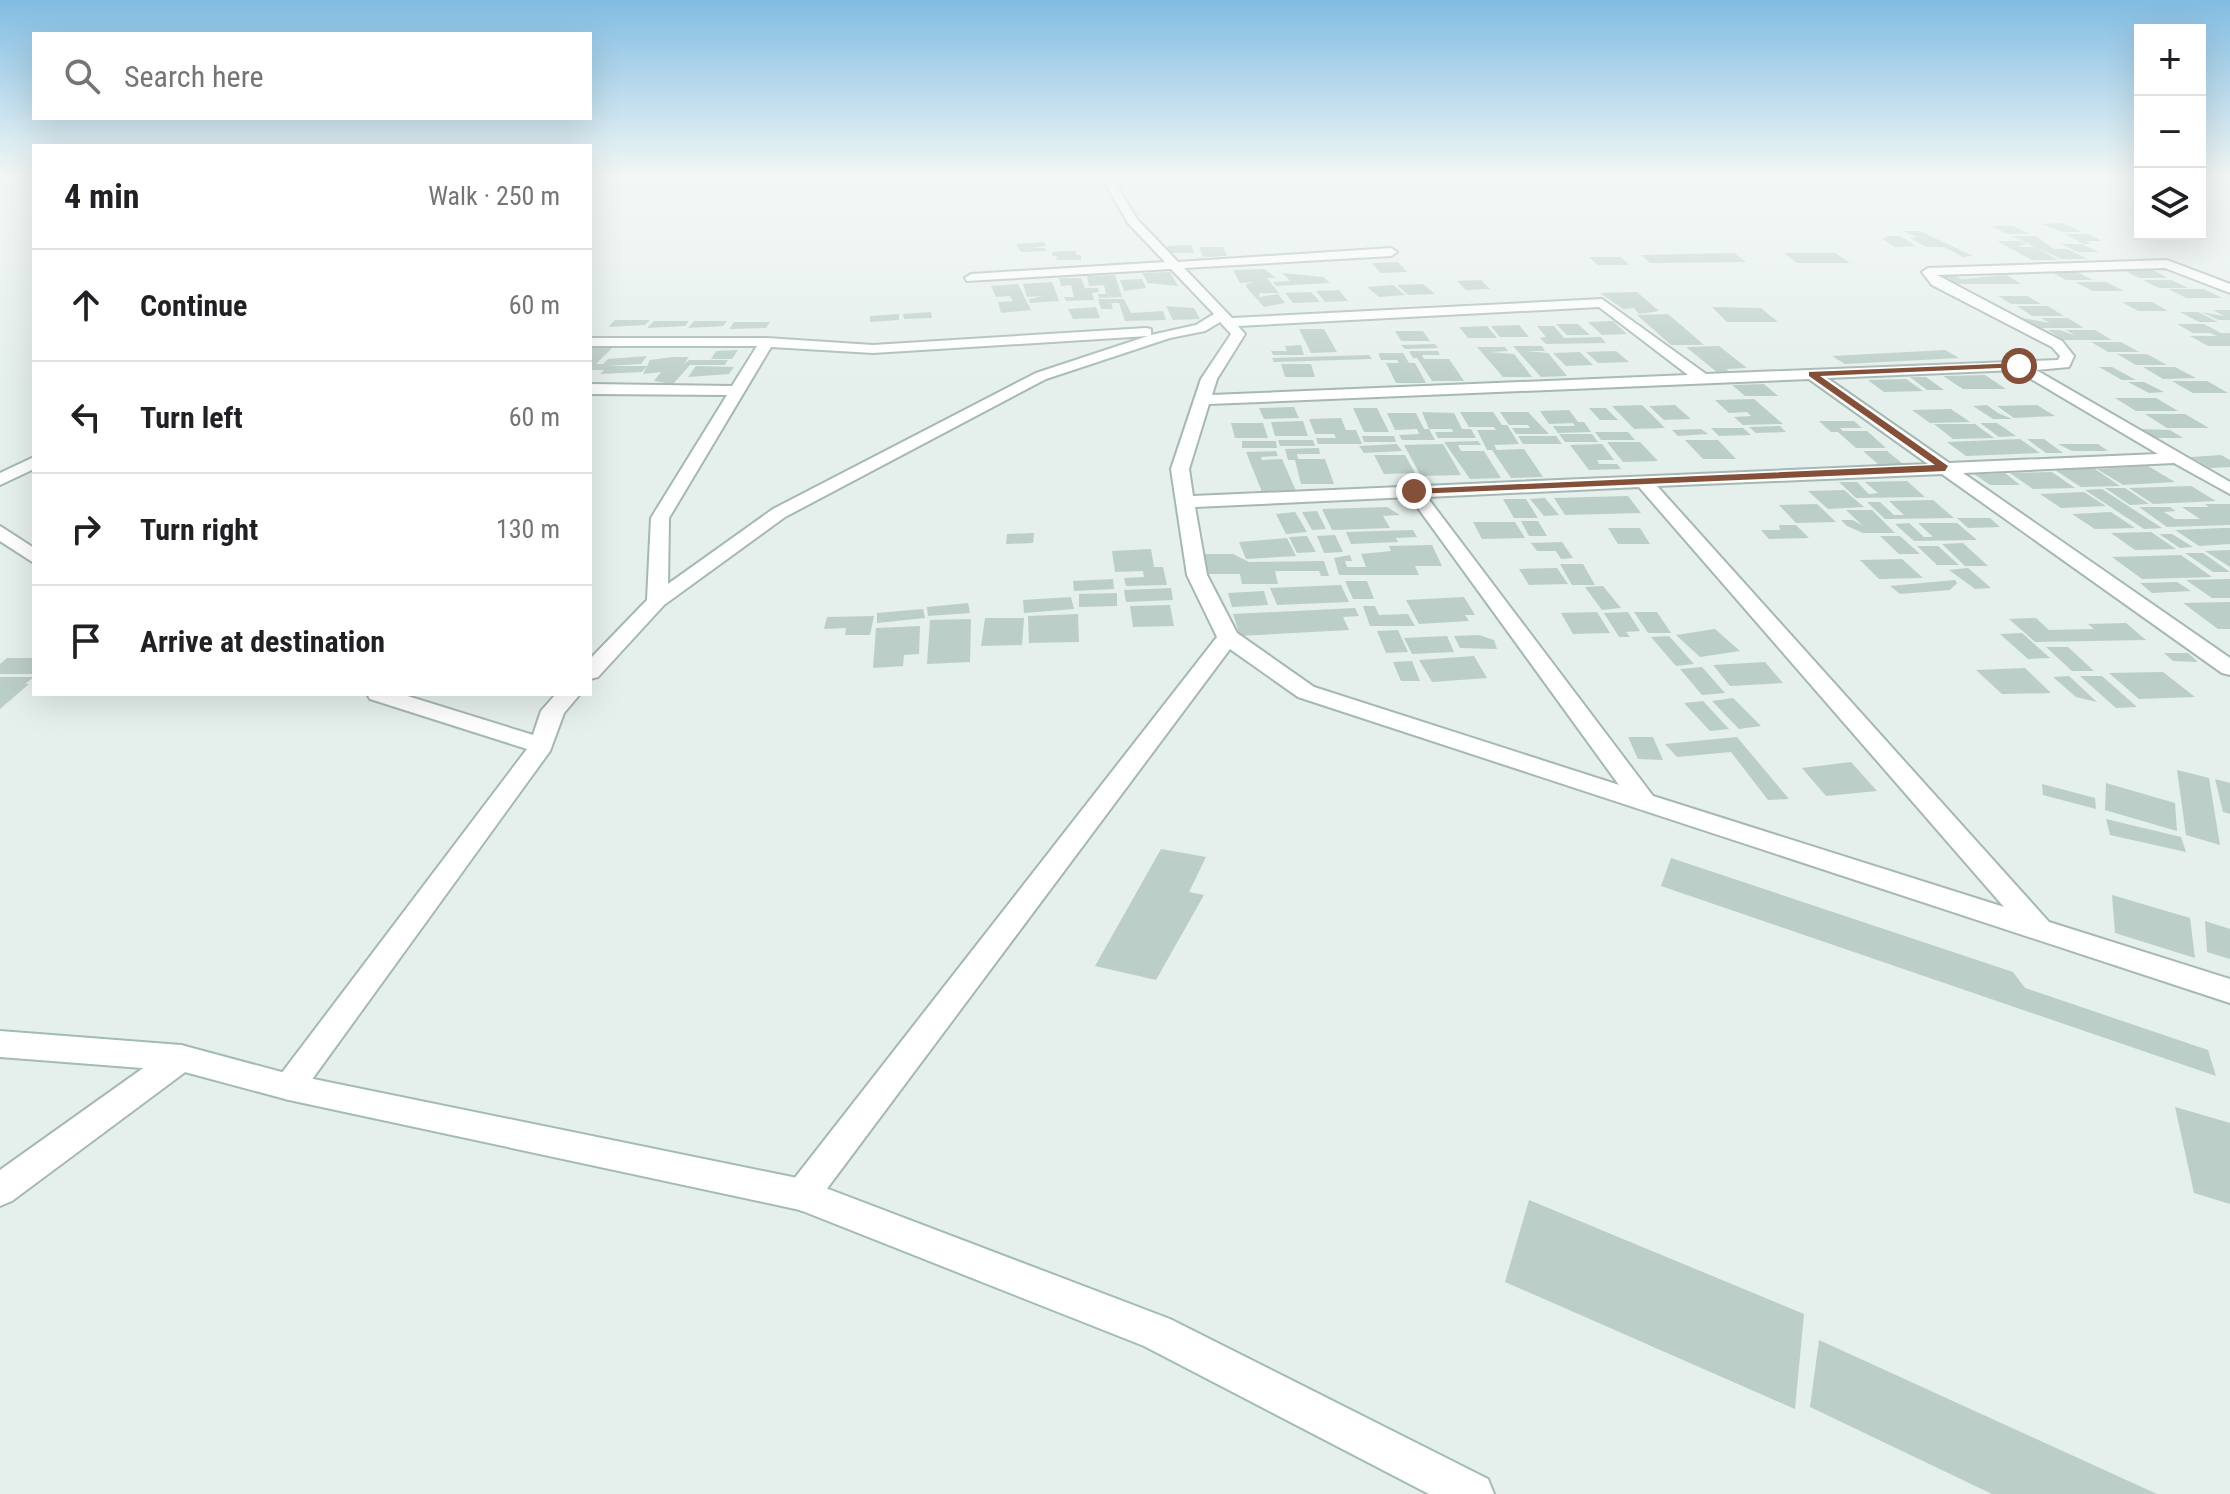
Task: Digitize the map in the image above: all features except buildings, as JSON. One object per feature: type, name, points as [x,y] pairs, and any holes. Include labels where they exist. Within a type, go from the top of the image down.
[{"type":"street","points":[[1159,248],[1238,334],[1209,379],[1180,469],[1197,575],[1228,637],[1306,692],[2230,991]]},
{"type":"street","points":[[971,278],[1391,252]]},
{"type":"street","points":[[1202,400],[2064,364],[2067,356],[2057,344],[1936,282],[1928,272],[2167,264],[2230,289]]},
{"type":"street","points":[[592,670],[657,601],[779,513],[1041,376],[1167,334],[1200,328],[1225,319],[1602,303],[1702,379]]},
{"type":"street","points":[[592,342],[767,342],[873,349],[1200,328]]},
{"type":"street","points":[[657,601],[660,518],[767,342]]},
{"type":"street","points":[[2019,366],[2230,489]]},
{"type":"street","points":[[1811,374],[2230,668]]},
{"type":"street","points":[[592,389],[738,391]]},
{"type":"street","points":[[1185,502],[2177,458]]},
{"type":"street","points":[[0,480],[32,463]]},
{"type":"street","points":[[1643,481],[2040,930]]},
{"type":"street","points":[[1414,491],[1645,802]]},
{"type":"street","points":[[0,532],[32,556]]},
{"type":"street","points":[[802,1195],[1228,637]]},
{"type":"street","points":[[384,696],[542,746]]},
{"type":"street","points":[[289,1087],[542,746],[553,711],[567,696]]},
{"type":"street","points":[[0,1044],[181,1058],[289,1087],[802,1195],[1156,1332],[1473,1494]]},
{"type":"street","points":[[0,1190],[181,1058]]},
{"type":"route","points":[[1414,491],[1945,468],[1811,374],[2019,366]]}]
